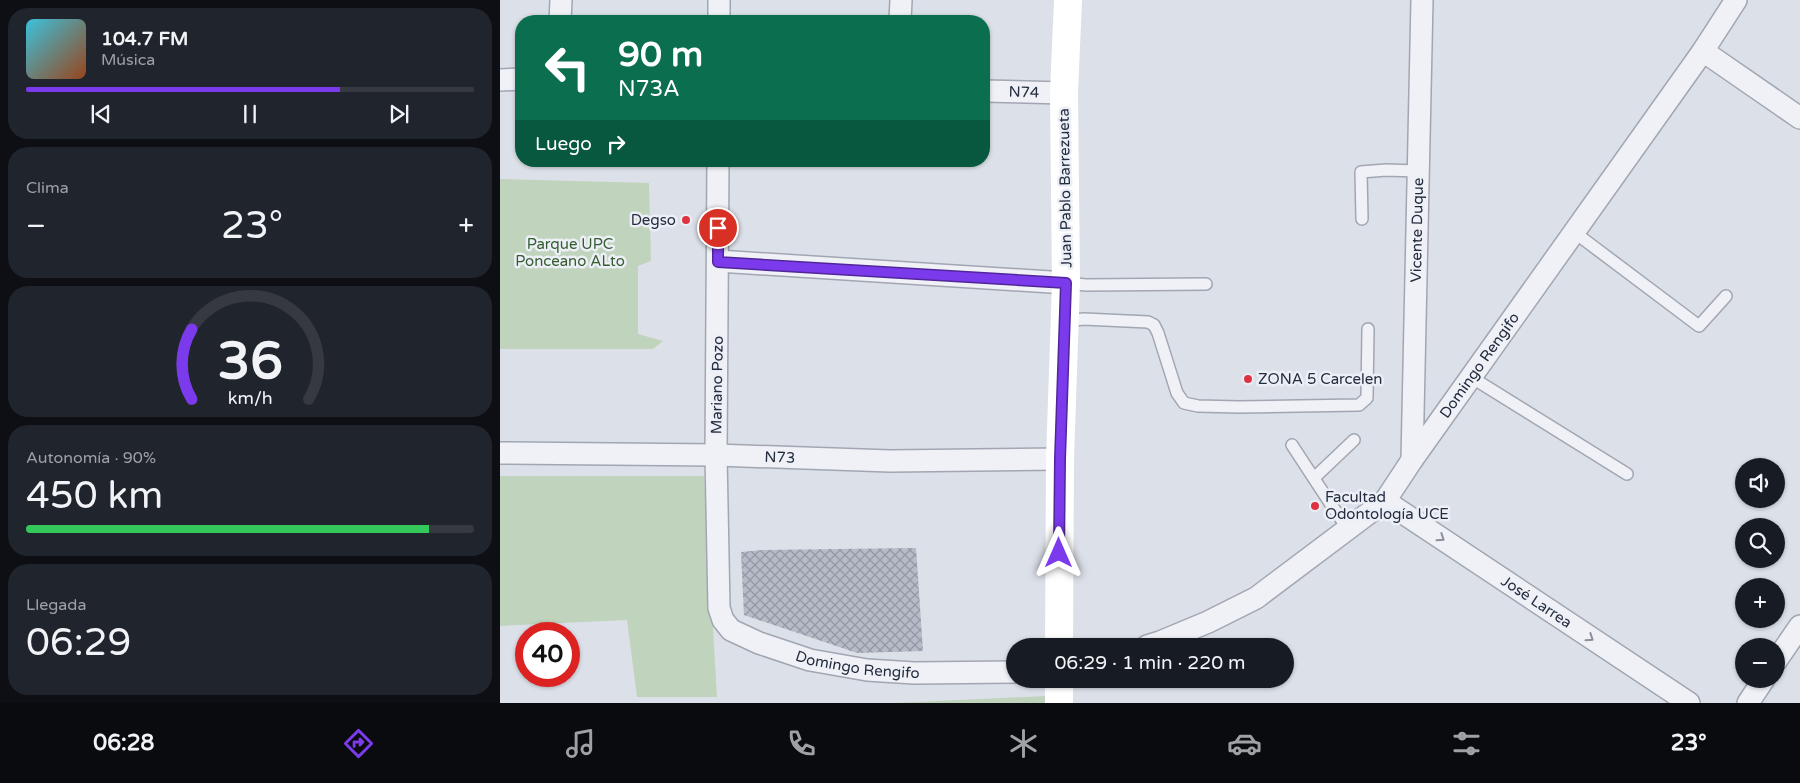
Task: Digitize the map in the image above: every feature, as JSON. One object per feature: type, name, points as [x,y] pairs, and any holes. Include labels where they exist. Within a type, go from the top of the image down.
[{"type":"street","points":[[560,0],[560,15]]},
{"type":"street","points":[[719,0],[719,15]]},
{"type":"street","points":[[900,15],[901,0]]},
{"type":"street","name":"Juan Pablo Barrezueta","points":[[1059,638],[1060,459],[1066,283],[1064,93],[1068,0]]},
{"type":"street","name":"Vicente Duque","points":[[1412,460],[1422,0]]},
{"type":"street","name":"Domingo Rengifo","points":[[1169,638],[1256,598],[1385,502],[1412,460],[1702,51],[1736,0]]},
{"type":"street","points":[[1702,51],[1800,118]]},
{"type":"street","points":[[500,80],[515,79]]},
{"type":"street","name":"N74","points":[[990,90],[1064,93]]},
{"type":"street","name":"Mariano Pozo","points":[[718,167],[716,455],[719,608]]},
{"type":"street","points":[[718,262],[1066,283]]},
{"type":"street","name":"N73","points":[[500,453],[716,455],[890,461],[1060,459]]},
{"type":"street","name":"José Larrea","points":[[1385,502],[1689,703]]},
{"type":"street","name":"Domingo Rengifo","points":[[719,608],[723,620],[731,630],[759,643],[810,660],[867,670],[914,673],[1006,672]]},
{"type":"street","points":[[1785,648],[1800,626]]},
{"type":"street","points":[[1059,688],[1059,703]]},
{"type":"street","points":[[1748,703],[1758,688]]},
{"type":"lane","points":[[1362,219],[1361,172],[1386,170],[1418,171]]},
{"type":"lane","points":[[1574,232],[1699,326],[1726,296]]},
{"type":"lane","points":[[1066,283],[1086,285],[1206,284]]},
{"type":"lane","points":[[1065,321],[1084,319],[1135,321],[1148,322],[1154,325],[1158,332],[1177,393],[1184,403],[1198,406],[1359,405],[1367,398],[1368,329]]},
{"type":"lane","points":[[1471,377],[1627,474]]},
{"type":"lane","points":[[1314,478],[1354,440]]},
{"type":"lane","points":[[1292,445],[1348,529]]},
{"type":"green space","name":"Parque UPC Ponceano ALto","points":[[500,179],[649,183],[651,261],[638,266],[638,334],[663,341],[653,349],[500,349]]},
{"type":"green space","points":[[500,476],[704,476],[717,697],[637,697],[627,620],[515,622],[515,625],[500,626]]},
{"type":"green space","points":[[1047,696],[1047,703],[894,703]]},
{"type":"building","points":[[916,548],[923,651],[857,653],[744,615],[741,552],[762,550]]},
{"type":"place","name":"Degso","points":[[686,220]]},
{"type":"place","name":"ZONA 5 Carcelen","points":[[1248,379]]},
{"type":"place","name":"Facultad Odontología UCE","points":[[1315,506]]},
{"type":"route","points":[[718,228],[718,262],[1066,283],[1059,553]]}]
